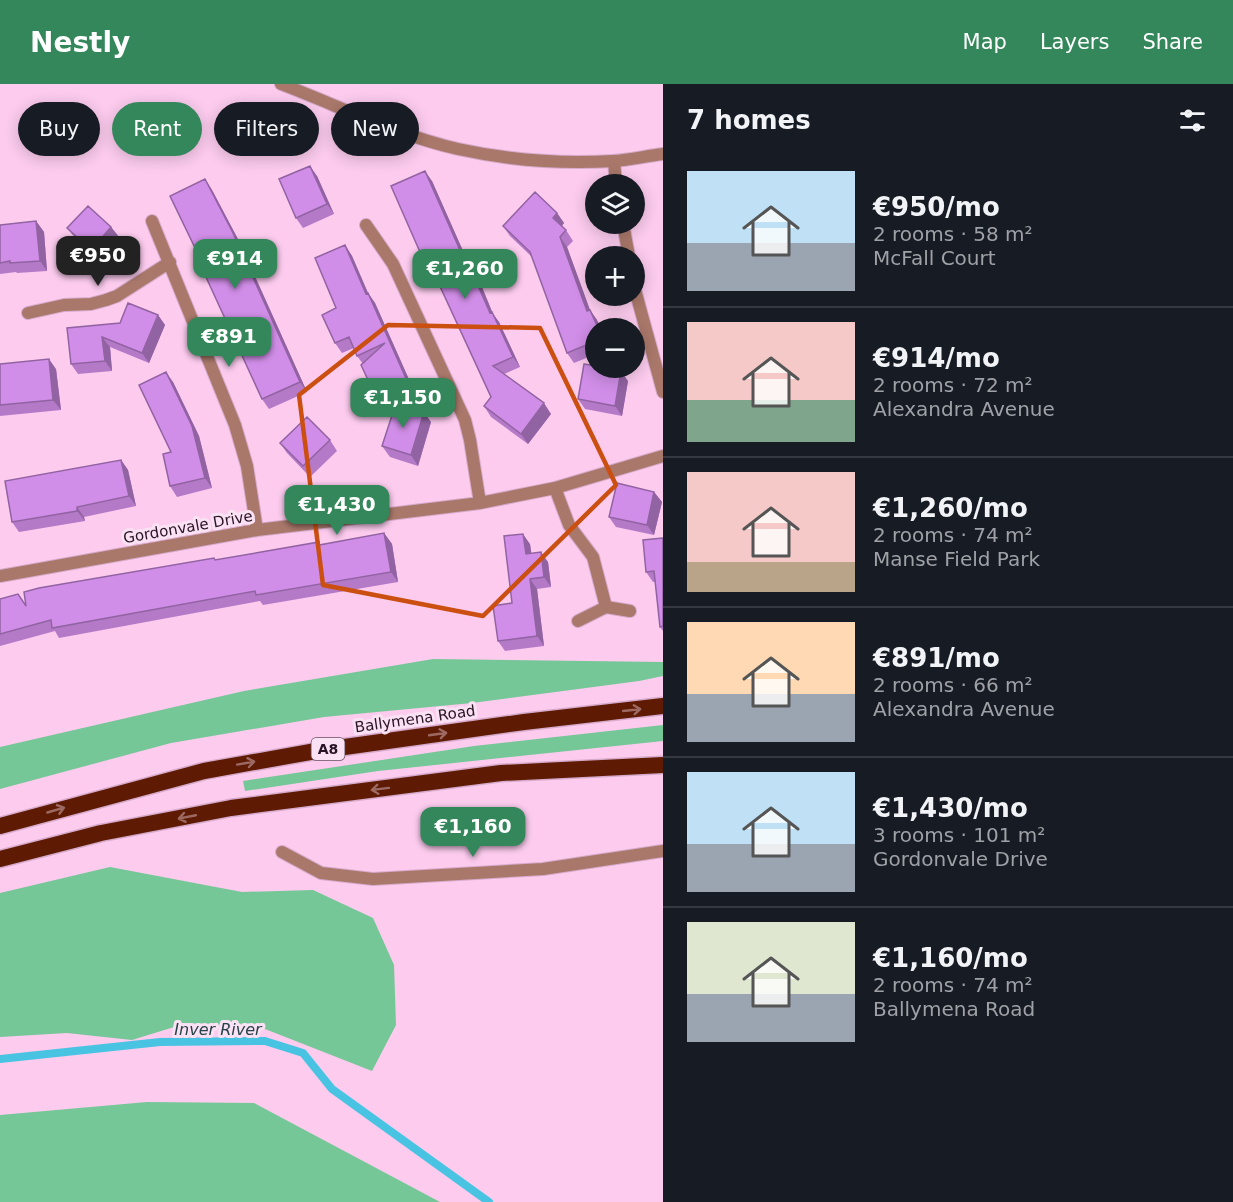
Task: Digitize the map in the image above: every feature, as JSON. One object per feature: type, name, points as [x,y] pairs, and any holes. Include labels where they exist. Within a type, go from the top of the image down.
[{"type":"highway","name":"Ballymena Road","points":[[0,826],[204,771],[339,747],[663,706]]},
{"type":"highway","points":[[0,859],[101,833],[231,808],[576,762],[663,754]]},
{"type":"highway","points":[[501,773],[663,765]]},
{"type":"street","points":[[281,84],[402,132],[457,149],[506,158],[614,161],[663,154]]},
{"type":"street","points":[[614,161],[615,174]]},
{"type":"street","points":[[152,221],[242,444],[257,530]]},
{"type":"street","points":[[366,225],[393,264],[465,420],[480,503]]},
{"type":"street","points":[[28,313],[64,305],[91,304],[106,300],[117,296],[170,262]]},
{"type":"street","points":[[639,306],[663,392]]},
{"type":"street","name":"Gordonvale Drive","points":[[0,576],[257,530],[480,503],[555,488],[663,456]]},
{"type":"street","points":[[555,488],[569,525],[593,557],[606,607]]},
{"type":"street","points":[[578,621],[606,607],[630,611]]},
{"type":"street","points":[[282,852],[321,873],[373,879],[543,868],[663,851]]},
{"type":"highlighted area","points":[[388,325],[540,328],[616,485],[483,616],[323,585],[299,395]]},
{"type":"green space","points":[[433,659],[663,662],[663,676],[472,703],[324,717],[171,743],[0,789],[0,747],[244,691]]},
{"type":"green space","points":[[663,725],[663,741],[378,771],[245,791],[243,781],[474,746]]},
{"type":"green space","points":[[110,867],[242,892],[313,890],[373,918],[394,965],[396,1025],[372,1071],[265,1029],[187,1023],[132,1040],[67,1033],[0,1037],[0,893]]},
{"type":"green space","points":[[147,1102],[254,1103],[440,1202],[0,1202],[0,1115]]},
{"type":"building","points":[[310,166],[327,204],[296,218],[279,179]]},
{"type":"building","points":[[425,171],[467,266],[469,265],[513,357],[493,366],[544,403],[521,434],[484,406],[491,397],[431,267],[427,268],[391,186]]},
{"type":"building","points":[[205,179],[233,233],[300,382],[262,399],[170,196]]},
{"type":"building","points":[[535,192],[557,213],[553,218],[566,230],[560,237],[587,311],[590,310],[594,318],[585,318],[585,346],[567,353],[530,252],[503,226]]},
{"type":"building","points":[[88,206],[111,227],[91,250],[67,228]]},
{"type":"building","points":[[36,221],[40,261],[0,263],[0,225]]},
{"type":"building","points":[[345,245],[408,383],[376,397],[361,365],[385,343],[357,356],[349,337],[335,343],[322,315],[336,308],[315,258]]},
{"type":"building","points":[[128,303],[158,315],[142,353],[102,337],[105,361],[71,364],[67,328],[120,323]]},
{"type":"building","points":[[49,359],[53,400],[0,405],[0,364]]},
{"type":"building","points":[[584,364],[585,378],[620,378],[615,406],[578,399]]},
{"type":"building","points":[[166,372],[192,426],[205,478],[170,486],[163,454],[171,452],[139,385]]},
{"type":"building","points":[[396,403],[424,412],[411,455],[382,446]]},
{"type":"building","points":[[307,417],[330,440],[303,466],[280,443]]},
{"type":"building","points":[[121,460],[129,496],[77,507],[77,511],[12,522],[5,481]]},
{"type":"building","points":[[617,483],[654,492],[647,525],[609,517]]},
{"type":"building","points":[[384,533],[391,572],[256,595],[255,591],[52,628],[51,620],[0,634],[0,599],[18,594],[26,606],[24,592],[39,588],[214,558],[215,560],[319,542],[319,545]]},
{"type":"building","points":[[523,534],[526,554],[541,552],[544,577],[530,579],[537,636],[498,641],[493,606],[512,603],[504,536]]},
{"type":"building","points":[[663,538],[663,626],[660,627],[654,571],[646,572],[643,540]]},
{"type":"waterway","name":"Inver River","points":[[0,1059],[160,1042],[265,1041],[303,1053],[332,1089],[489,1202]]}]
